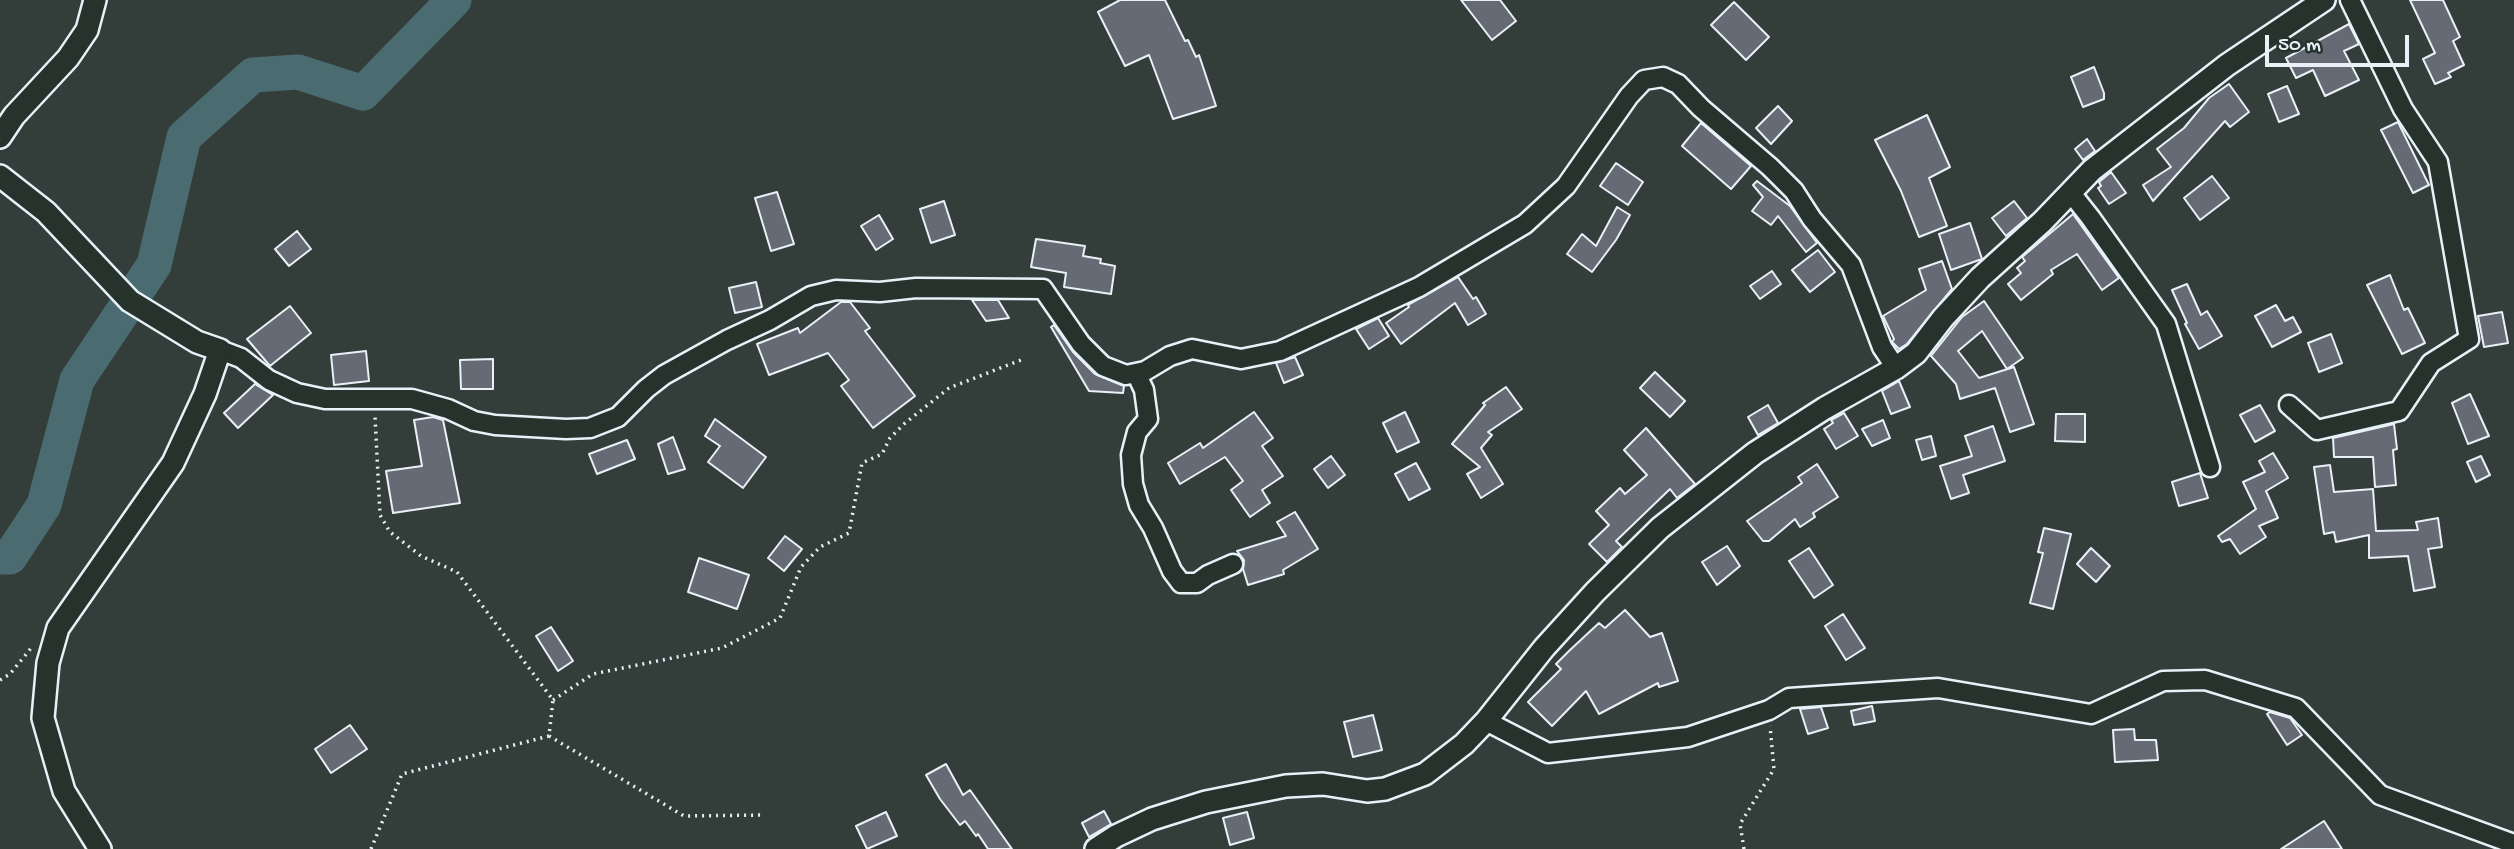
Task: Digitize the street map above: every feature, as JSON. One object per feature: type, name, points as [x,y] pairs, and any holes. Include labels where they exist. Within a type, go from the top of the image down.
[{"type":"street","points":[[0,137],[14,116],[68,58],[87,30],[95,0]]},
{"type":"street","points":[[1097,849],[1116,836],[1152,819],[1206,802],[1286,786],[1323,784],[1367,791],[1385,789],[1425,774],[1464,744],[1486,721],[1578,610],[1660,528],[1755,453],[1825,408],[1896,368],[1916,353],[1943,318],[1980,278],[2092,170],[2227,65],[2324,0]]},
{"type":"street","points":[[2289,405],[2317,430],[2399,411],[2431,363],[2469,339],[2438,162],[2403,109],[2350,0]]},
{"type":"street","points":[[0,176],[46,212],[130,301],[197,341],[242,358],[269,380],[298,393],[325,399],[412,398],[448,409],[474,421],[495,425],[590,428],[618,417],[646,388],[664,375],[811,296],[836,290],[880,292],[916,288],[1043,289],[1081,344],[1103,366],[1126,375],[1145,371],[1170,356],[1192,349],[1241,359],[1280,351],[1419,287],[1525,224],[1566,186],[1617,113],[1644,80],[1663,77],[1678,84],[1716,122],[1794,191],[1812,219],[1851,265],[1882,347],[1896,368]]},
{"type":"street","points":[[2071,193],[2166,324],[2210,467]]},
{"type":"street","points":[[100,849],[64,791],[43,718],[48,663],[58,628],[173,463],[205,394],[220,350]]},
{"type":"street","points":[[1136,373],[1144,390],[1148,419],[1137,432],[1131,455],[1133,484],[1139,505],[1153,528],[1172,571],[1181,583],[1197,583],[1233,564]]},
{"type":"street","points":[[1486,721],[1548,753],[1688,737],[1769,710],[1789,698],[1938,688],[2091,714],[2163,681],[2205,680],[2296,708],[2380,795],[2514,844]]},
{"type":"path","points":[[553,699],[593,674],[722,648],[780,618],[802,567],[820,547],[849,533],[862,463],[882,454],[890,438],[904,424],[949,388],[1021,360]]},
{"type":"path","points":[[374,400],[380,514],[390,532],[421,556],[457,572],[553,699],[550,736]]},
{"type":"path","points":[[1744,849],[1740,824],[1774,769],[1769,710]]},
{"type":"path","points":[[370,849],[401,774],[550,736],[684,816],[763,816]]},
{"type":"building","points":[[1120,0],[1165,0],[1185,41],[1188,40],[1196,57],[1199,55],[1216,106],[1173,119],[1149,55],[1125,66],[1098,12]]},
{"type":"building","points":[[1461,0],[1500,0],[1516,21],[1492,40]]},
{"type":"building","points":[[2410,0],[2443,0],[2460,37],[2453,41],[2464,65],[2448,73],[2451,77],[2435,84],[2423,59],[2435,53]]},
{"type":"building","points":[[1734,2],[1769,37],[1746,60],[1711,25]]},
{"type":"building","points":[[2349,24],[2359,44],[2344,51],[2359,80],[2325,96],[2313,70],[2296,78],[2286,58]]},
{"type":"building","points":[[2094,67],[2104,99],[2083,107],[2071,77]]},
{"type":"building","points":[[2229,84],[2249,112],[2230,127],[2225,121],[2153,201],[2143,185],[2171,167],[2157,149],[2184,128],[2209,98]]},
{"type":"building","points":[[2287,86],[2299,114],[2279,122],[2268,94]]},
{"type":"building","points":[[1778,106],[1792,121],[1771,144],[1756,128]]},
{"type":"building","points":[[1927,115],[1950,167],[1929,178],[1947,226],[1919,237],[1901,191],[1875,140]]},
{"type":"building","points":[[2398,122],[2429,185],[2413,193],[2381,130]]},
{"type":"building","points":[[1701,123],[1751,166],[1731,189],[1682,146]]},
{"type":"building","points":[[2087,139],[2095,151],[2083,160],[2075,149]]},
{"type":"building","points":[[1616,163],[1643,182],[1628,205],[1600,186]]},
{"type":"building","points":[[2111,172],[2126,193],[2109,204],[2098,188],[2101,186],[2099,182]]},
{"type":"building","points":[[2212,176],[2229,198],[2200,220],[2184,198]]},
{"type":"building","points":[[1757,181],[1790,206],[1817,243],[1806,252],[1778,216],[1771,225],[1752,211],[1763,197],[1753,185]]},
{"type":"building","points":[[777,192],[794,244],[771,251],[755,198]]},
{"type":"building","points":[[944,201],[955,235],[931,243],[920,209]]},
{"type":"building","points":[[2014,201],[2027,218],[2006,236],[1992,218]]},
{"type":"building","points":[[1617,207],[1630,215],[1616,240],[1592,272],[1567,254],[1582,234],[1596,246]]},
{"type":"building","points":[[2073,214],[2119,278],[2102,290],[2077,254],[2051,270],[2053,274],[2021,300],[2008,284],[2021,273],[2017,268],[2025,261],[2022,257]]},
{"type":"building","points":[[879,215],[893,239],[876,250],[861,226]]},
{"type":"building","points":[[1970,223],[1982,259],[1951,270],[1939,234]]},
{"type":"building","points":[[297,231],[311,249],[289,266],[275,249]]},
{"type":"building","points":[[1036,239],[1085,246],[1083,256],[1101,259],[1100,263],[1115,266],[1111,294],[1064,287],[1066,273],[1031,267]]},
{"type":"building","points":[[1818,250],[1835,272],[1810,292],[1792,270]]},
{"type":"building","points":[[1942,261],[1952,289],[1907,344],[1899,349],[1892,342],[1894,339],[1883,316],[1926,290],[1919,269]]},
{"type":"building","points":[[1772,271],[1781,284],[1760,299],[1750,286]]},
{"type":"building","points":[[2390,275],[2404,310],[2408,308],[2425,343],[2402,354],[2367,285]]},
{"type":"building","points":[[1458,277],[1473,299],[1476,297],[1486,314],[1468,325],[1455,303],[1401,344],[1386,323],[1409,307],[1408,305]]},
{"type":"building","points":[[756,282],[762,307],[735,313],[729,288]]},
{"type":"building","points":[[2187,284],[2201,315],[2207,311],[2222,336],[2199,349],[2185,324],[2187,323],[2172,290]]},
{"type":"building","points":[[972,300],[998,300],[1009,318],[986,321]]},
{"type":"building","points":[[1984,301],[2023,358],[2007,369],[1982,331],[1958,351],[1979,378],[2014,367],[2034,424],[2010,432],[1995,388],[1960,399],[1956,384],[1931,356],[1962,317]]},
{"type":"building","points":[[841,302],[850,302],[870,328],[865,331],[915,396],[873,428],[841,386],[849,380],[828,353],[769,375],[757,344],[798,328],[800,333]]},
{"type":"building","points":[[2276,305],[2285,321],[2293,317],[2301,332],[2272,347],[2255,316]]},
{"type":"building","points":[[290,306],[311,333],[270,366],[247,339]]},
{"type":"building","points":[[2502,312],[2508,343],[2484,347],[2478,316]]},
{"type":"building","points":[[1378,318],[1389,336],[1369,349],[1356,329]]},
{"type":"building","points":[[1054,325],[1073,352],[1095,374],[1124,386],[1123,393],[1089,391],[1051,327]]},
{"type":"building","points":[[2331,334],[2342,363],[2319,372],[2308,343]]},
{"type":"building","points":[[366,351],[369,381],[334,385],[331,355]]},
{"type":"building","points":[[1295,357],[1303,375],[1284,383],[1276,363]]},
{"type":"building","points":[[493,359],[493,389],[461,389],[460,360]]},
{"type":"building","points":[[1655,372],[1685,401],[1670,417],[1640,388]]},
{"type":"building","points":[[1899,381],[1910,407],[1891,414],[1882,391]]},
{"type":"building","points":[[255,384],[273,395],[238,428],[224,413]]},
{"type":"building","points":[[1506,387],[1522,409],[1488,432],[1492,435],[1481,448],[1503,484],[1481,498],[1467,474],[1480,467],[1452,444],[1485,405],[1483,403]]},
{"type":"building","points":[[2470,394],[2489,436],[2468,444],[2452,403]]},
{"type":"building","points":[[1768,405],[1778,423],[1758,435],[1748,417]]},
{"type":"building","points":[[2260,405],[2275,431],[2255,442],[2240,415]]},
{"type":"building","points":[[1254,412],[1273,438],[1262,446],[1283,476],[1262,490],[1270,503],[1250,517],[1231,490],[1243,481],[1225,457],[1180,484],[1168,463],[1200,443],[1203,448]]},
{"type":"building","points":[[1405,412],[1419,442],[1397,452],[1383,423]]},
{"type":"building","points":[[1844,413],[1858,436],[1836,449],[1824,429],[1833,423],[1831,420]]},
{"type":"building","points":[[2056,414],[2085,414],[2085,442],[2055,441]]},
{"type":"building","points":[[433,417],[443,420],[460,503],[393,513],[386,471],[422,466],[414,420]]},
{"type":"building","points":[[715,419],[766,457],[743,488],[708,462],[720,446],[705,436]]},
{"type":"building","points":[[1883,420],[1890,438],[1872,446],[1862,429]]},
{"type":"building","points":[[2394,424],[2397,449],[2393,450],[2396,485],[2375,487],[2373,457],[2334,457],[2333,438]]},
{"type":"building","points":[[1993,426],[2005,461],[1963,475],[1969,493],[1951,499],[1940,466],[1972,456],[1965,436]]},
{"type":"building","points":[[1646,428],[1695,484],[1677,498],[1670,489],[1616,541],[1622,547],[1607,562],[1589,544],[1609,525],[1596,511],[1620,488],[1625,494],[1647,475],[1624,450]]},
{"type":"building","points":[[1931,436],[1936,456],[1922,460],[1916,440]]},
{"type":"building","points":[[673,437],[685,469],[668,474],[658,444]]},
{"type":"building","points":[[627,440],[635,459],[597,474],[589,454]]},
{"type":"building","points":[[2273,453],[2288,478],[2266,491],[2278,518],[2259,526],[2266,537],[2240,554],[2230,539],[2222,542],[2218,536],[2256,509],[2243,482],[2265,472],[2259,461]]},
{"type":"building","points":[[1331,456],[1345,475],[1328,488],[1314,469]]},
{"type":"building","points":[[2481,456],[2490,475],[2476,482],[2467,462]]},
{"type":"building","points":[[1416,463],[1430,489],[1409,500],[1395,474]]},
{"type":"building","points":[[1817,464],[1838,497],[1813,513],[1815,517],[1800,527],[1795,519],[1769,541],[1763,541],[1747,521],[1802,483],[1798,477]]},
{"type":"building","points":[[2330,465],[2334,492],[2373,489],[2376,531],[2418,530],[2416,522],[2438,518],[2442,547],[2428,549],[2435,587],[2414,591],[2408,556],[2369,558],[2369,535],[2336,542],[2334,532],[2324,534],[2314,467]]},
{"type":"building","points":[[2200,473],[2208,498],[2179,506],[2172,482]]},
{"type":"building","points":[[1295,512],[1318,549],[1283,570],[1284,574],[1248,585],[1243,569],[1244,560],[1237,551],[1286,536],[1277,522]]},
{"type":"building","points":[[2044,528],[2071,534],[2053,609],[2030,603],[2043,553],[2038,552]]},
{"type":"building","points":[[785,536],[802,549],[784,571],[768,558]]},
{"type":"building","points":[[1727,546],[1740,566],[1717,585],[1702,562]]},
{"type":"building","points":[[1809,548],[1833,585],[1814,598],[1789,561]]},
{"type":"building","points":[[2091,548],[2110,566],[2096,582],[2077,564]]},
{"type":"building","points":[[699,558],[749,575],[737,609],[688,592]]},
{"type":"building","points":[[1625,610],[1650,637],[1662,633],[1678,681],[1659,687],[1658,683],[1599,714],[1586,691],[1552,726],[1528,702],[1561,669],[1556,664],[1570,650],[1599,623],[1605,628]]},
{"type":"building","points":[[1843,614],[1865,648],[1846,660],[1825,626]]},
{"type":"building","points":[[551,627],[573,661],[558,671],[536,636]]},
{"type":"building","points":[[1872,706],[1875,721],[1854,725],[1851,711]]},
{"type":"building","points":[[1821,707],[1828,728],[1808,734],[1800,709]]},
{"type":"building","points":[[2270,712],[2290,718],[2302,735],[2287,745],[2267,714]]},
{"type":"building","points":[[1373,715],[1382,750],[1353,757],[1344,722]]},
{"type":"building","points":[[350,725],[367,749],[331,773],[315,749]]},
{"type":"building","points":[[2134,729],[2135,740],[2156,740],[2158,760],[2115,762],[2113,730]]},
{"type":"building","points":[[946,764],[963,795],[970,790],[1012,849],[988,849],[965,821],[960,825],[926,775]]},
{"type":"building","points":[[1104,811],[1111,824],[1089,837],[1082,823]]},
{"type":"building","points":[[886,812],[897,836],[867,849],[856,826]]},
{"type":"building","points":[[1247,812],[1254,838],[1230,845],[1223,818]]},
{"type":"building","points":[[2324,821],[2342,849],[2281,849]]},
{"type":"waterway","points":[[0,557],[10,557],[44,505],[77,380],[154,265],[184,137],[253,75],[298,72],[363,93],[454,0]]}]
